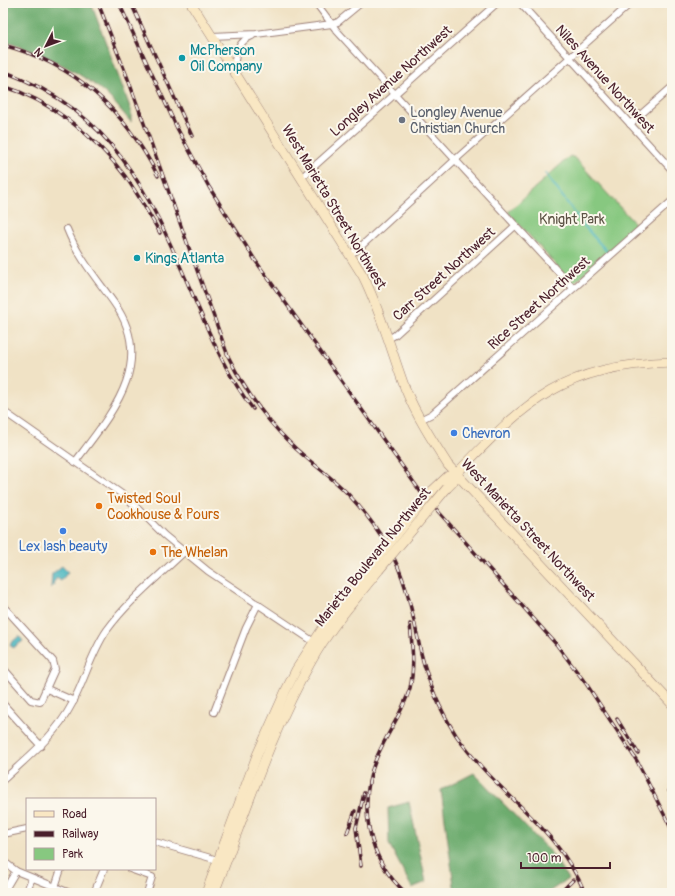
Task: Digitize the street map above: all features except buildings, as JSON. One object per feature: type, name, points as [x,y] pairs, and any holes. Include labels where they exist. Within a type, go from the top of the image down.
[{"type":"street","name":"West Marietta Street Northwest","points":[[191,3],[350,255],[372,293],[406,388],[420,420],[431,440],[456,474],[672,704]]},
{"type":"street","points":[[316,3],[332,24],[395,94],[573,288]]},
{"type":"street","points":[[212,36],[256,34],[332,24],[338,22],[361,3]]},
{"type":"street","name":"Longley Avenue Northwest","points":[[301,178],[496,3]]},
{"type":"street","name":"Niles Avenue Northwest","points":[[520,3],[672,170]]},
{"type":"street","points":[[350,255],[631,3]]},
{"type":"street","points":[[233,70],[236,50],[246,38],[256,34]]},
{"type":"street","points":[[630,124],[672,87]]},
{"type":"street","name":"Rice Street Northwest","points":[[420,420],[432,414],[672,201]]},
{"type":"street","name":"Carr Street Northwest","points":[[388,339],[395,336],[515,226]]},
{"type":"street","points":[[67,229],[78,254],[122,315],[129,333],[132,349],[130,374],[122,395],[75,462]]},
{"type":"street","name":"Marietta Boulevard Northwest","points":[[222,862],[269,726],[296,670],[376,567],[432,491],[453,482],[456,474],[508,420],[536,399],[562,384],[594,372],[628,364],[672,362]]},
{"type":"street","points":[[3,411],[126,497],[164,535],[208,571],[317,644]]},
{"type":"street","points":[[3,780],[41,746],[64,718],[74,701],[91,659],[108,630],[124,610],[184,552]]},
{"type":"street","points":[[214,712],[246,628],[258,604]]},
{"type":"street","points":[[3,606],[53,661],[55,669],[40,702],[31,700],[3,668]]},
{"type":"street","points":[[46,689],[74,701]]},
{"type":"street","points":[[3,704],[41,746]]},
{"type":"street","points":[[3,834],[26,829]]},
{"type":"street","points":[[156,842],[222,862]]},
{"type":"street","points":[[3,861],[16,872],[69,893]]},
{"type":"street","points":[[206,893],[222,862]]},
{"type":"street","points":[[214,893],[222,862]]},
{"type":"street","points":[[55,887],[61,870]]},
{"type":"street","points":[[94,893],[104,870]]},
{"type":"street","points":[[133,870],[152,877],[147,893]]},
{"type":"street","points":[[3,893],[16,872]]},
{"type":"street","points":[[26,893],[32,878]]},
{"type":"green space","points":[[3,3],[91,3],[131,110],[131,122],[112,100],[77,73],[41,55],[3,41]]},
{"type":"green space","name":"Knight Park","points":[[570,156],[575,158],[637,226],[573,284],[508,212]]},
{"type":"green space","points":[[474,773],[552,854],[568,879],[547,893],[455,893],[441,790]]},
{"type":"green space","points":[[409,802],[426,882],[412,888],[389,844],[388,808]]},
{"type":"water","points":[[62,566],[68,572],[61,581],[57,578],[51,588],[52,574]]},
{"type":"water","points":[[19,636],[23,641],[13,648],[10,644]]},
{"type":"waterway","points":[[545,173],[586,228],[610,255]]},
{"type":"railway","points":[[98,3],[128,79],[228,356],[234,368],[255,403],[272,424],[298,451],[348,494],[379,533],[395,559],[405,585],[427,675],[435,696],[450,725],[472,756],[525,810],[559,848],[573,869],[585,893]]},
{"type":"railway","points":[[119,3],[177,128],[209,187],[255,260],[420,491],[556,644],[587,685],[637,761],[672,830]]},
{"type":"railway","points":[[131,3],[192,136]]},
{"type":"railway","points":[[3,45],[29,53],[53,64],[75,77],[95,93],[130,130],[145,152],[158,176]]},
{"type":"railway","points":[[3,71],[43,89],[76,111],[104,136],[127,165],[164,230],[222,359],[244,397],[253,409]]},
{"type":"railway","points":[[3,86],[21,92],[55,110],[100,147],[125,176],[160,233]]},
{"type":"railway","points":[[406,893],[393,880],[383,865],[375,848],[367,813],[367,795],[370,777],[376,759],[403,707],[410,688],[413,664],[410,624]]},
{"type":"railway","points":[[617,719],[638,753]]},
{"type":"railway","points":[[669,791],[672,788]]},
{"type":"railway","points":[[361,866],[356,828],[364,793]]},
{"type":"railway","points":[[347,833],[355,811]]},
{"type":"railway","points":[[560,893],[573,880]]},
{"type":"place","name":"McPherson Oil Company","points":[[182,58]]},
{"type":"place","name":"Longley Avenue Christian Church","points":[[402,120]]},
{"type":"place","name":"Kings Atlanta","points":[[137,258]]},
{"type":"place","name":"Chevron","points":[[454,433]]},
{"type":"place","name":"Twisted Soul Cookhouse & Pours","points":[[99,506]]},
{"type":"place","name":"Lex lash beauty","points":[[63,531]]},
{"type":"place","name":"The Whelan","points":[[153,552]]}]
